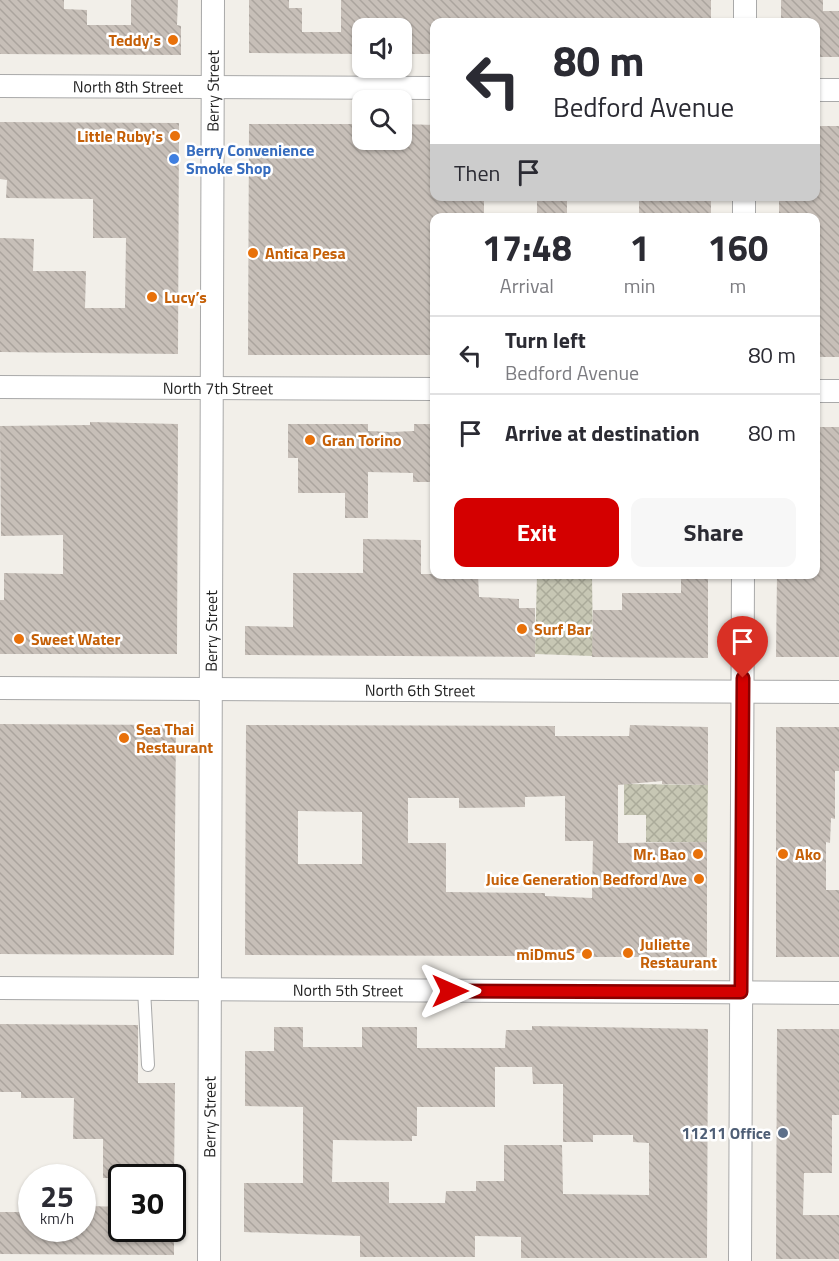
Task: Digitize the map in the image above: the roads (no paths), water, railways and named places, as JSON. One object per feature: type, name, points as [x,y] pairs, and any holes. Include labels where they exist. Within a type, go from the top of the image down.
[{"type":"street","name":"Berry Street","points":[[209,1261],[213,0]]},
{"type":"street","points":[[745,0],[745,18]]},
{"type":"street","name":"North 8th Street","points":[[0,86],[430,88]]},
{"type":"street","points":[[820,90],[839,90]]},
{"type":"street","name":"North 7th Street","points":[[0,387],[430,389]]},
{"type":"street","points":[[820,391],[839,391]]},
{"type":"street","points":[[740,1261],[743,579]]},
{"type":"street","name":"North 6th Street","points":[[0,688],[839,692]]},
{"type":"street","name":"North 5th Street","points":[[0,988],[839,993]]},
{"type":"lane","points":[[144,989],[148,1065]]},
{"type":"place","name":"Teddy's","points":[[173,40]]},
{"type":"place","name":"Little Ruby's","points":[[175,136]]},
{"type":"place","name":"Berry Convenience Smoke Shop","points":[[174,159]]},
{"type":"place","name":"Antica Pesa","points":[[253,253]]},
{"type":"place","name":"Lucy’s","points":[[152,297]]},
{"type":"place","name":"Gran Torino","points":[[310,440]]},
{"type":"place","name":"Surf Bar","points":[[522,629]]},
{"type":"place","name":"Sweet Water","points":[[19,639]]},
{"type":"place","name":"Sea Thai Restaurant","points":[[124,738]]},
{"type":"place","name":"Mr. Bao","points":[[698,854]]},
{"type":"place","name":"Ako","points":[[783,854]]},
{"type":"place","name":"Juice Generation Bedford Ave","points":[[699,879]]},
{"type":"place","name":"Juliette Restaurant","points":[[628,953]]},
{"type":"place","name":"miDmuS","points":[[587,954]]},
{"type":"place","name":"11211 Office","points":[[783,1133]]}]
